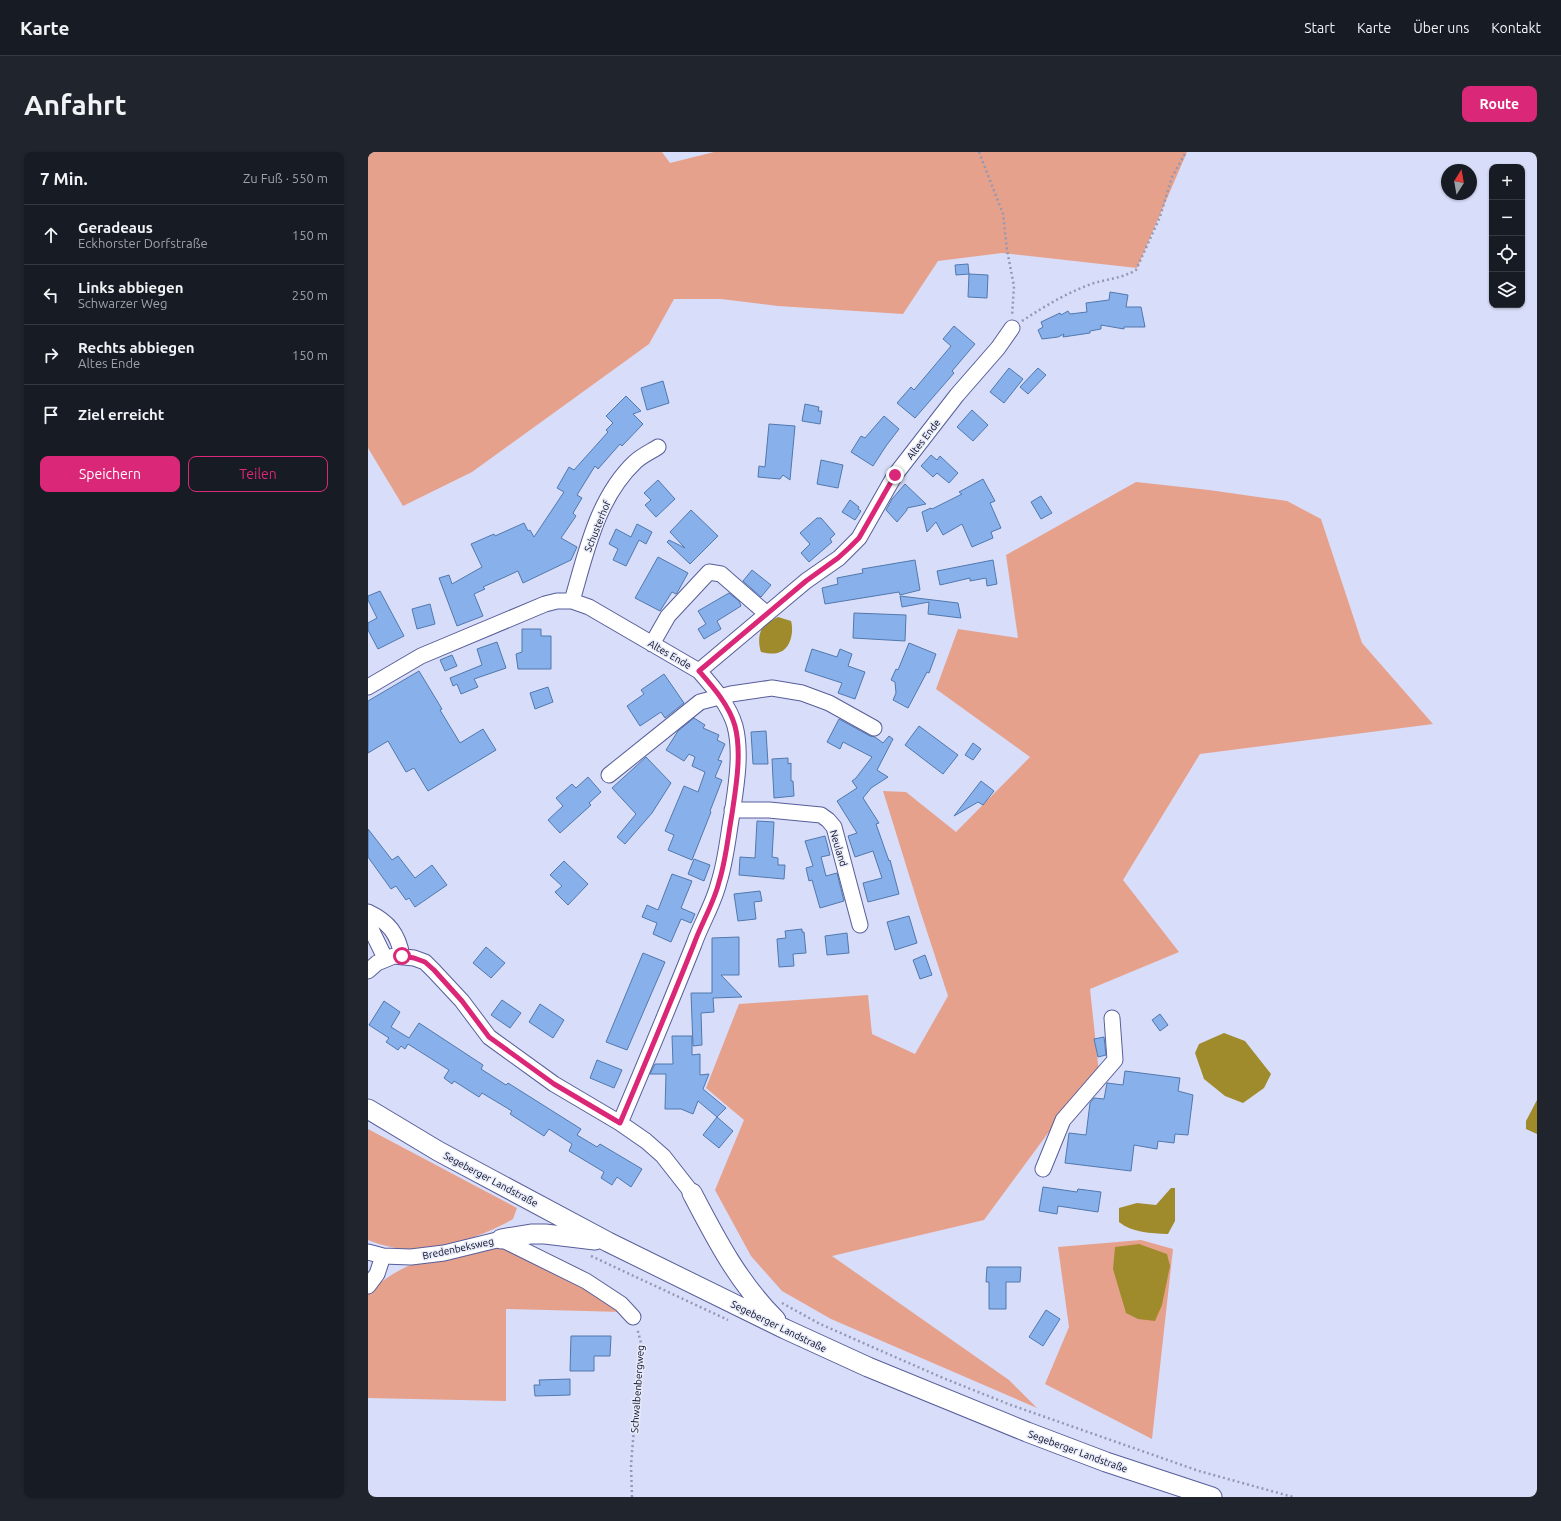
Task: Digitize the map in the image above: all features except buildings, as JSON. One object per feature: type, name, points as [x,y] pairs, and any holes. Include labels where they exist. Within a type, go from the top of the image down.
[{"type":"main road","name":"Segeberger Landstraße","points":[[368,1109],[438,1151],[608,1242],[785,1329],[868,1367],[1027,1432],[1106,1462],[1212,1497]]},
{"type":"main road","points":[[692,1193],[729,1262],[760,1304],[785,1329]]},
{"type":"main road","points":[[501,1239],[532,1234],[546,1234],[608,1242]]},
{"type":"street","name":"Altes Ende","points":[[368,686],[421,656],[458,639],[545,604],[572,601],[589,607],[699,671],[806,581],[838,558],[859,538],[895,475],[957,394],[998,348],[1012,328]]},
{"type":"street","name":"Schusterhof","points":[[572,601],[590,540],[607,498],[636,461],[658,447]]},
{"type":"street","points":[[652,644],[668,616],[709,572],[721,574],[767,614]]},
{"type":"street","points":[[620,1123],[719,883],[737,783],[737,748],[735,726],[720,696],[699,671]]},
{"type":"street","points":[[608,775],[700,702],[720,696],[772,688],[802,693],[829,703],[874,728]]},
{"type":"street","name":"Neuland","points":[[732,810],[770,810],[812,814],[821,815],[828,820],[834,827],[860,925]]},
{"type":"street","points":[[368,912],[392,929],[399,941],[402,956]]},
{"type":"street","points":[[368,923],[386,958]]},
{"type":"street","points":[[368,971],[377,963],[386,958],[402,956],[425,962],[462,1001],[489,1037],[554,1084],[620,1123],[646,1141],[663,1156],[692,1193]]},
{"type":"street","points":[[1043,1169],[1063,1120],[1116,1060],[1112,1018]]},
{"type":"street","points":[[501,1239],[586,1281],[621,1304],[633,1316]]},
{"type":"street","name":"Bredenbeksweg","points":[[368,1252],[383,1256],[410,1257],[444,1253],[501,1239]]},
{"type":"street","points":[[368,1286],[377,1274],[383,1256]]},
{"type":"path","points":[[979,152],[1003,214],[1007,250],[1014,286],[1012,328]]},
{"type":"path","points":[[1012,328],[1042,308],[1072,292],[1094,283],[1130,274],[1136,270],[1160,217],[1172,177],[1186,152]]},
{"type":"path","points":[[794,1309],[827,1327],[942,1378],[1011,1405],[1199,1471],[1292,1497]]},
{"type":"path","name":"Schwalbenbergweg","points":[[632,1497],[631,1465],[641,1342],[633,1316]]},
{"type":"shaded area","points":[[368,152],[662,152],[670,163],[714,152],[1187,152],[1137,268],[1002,253],[938,261],[903,314],[778,306],[721,299],[674,299],[649,344],[472,472],[403,506],[368,448]]},
{"type":"shaded area","points":[[1136,482],[1287,501],[1321,519],[1362,643],[1433,724],[1200,754],[1123,880],[1179,952],[1090,989],[1099,1073],[1054,1125],[984,1220],[832,1256],[1009,1380],[1037,1408],[831,1319],[782,1291],[751,1256],[715,1190],[744,1120],[706,1088],[739,1004],[868,995],[872,1034],[915,1054],[948,996],[883,791],[906,792],[956,832],[1030,757],[936,689],[958,629],[1018,638],[1006,555]]},
{"type":"shaded area","points":[[778,617],[791,621],[791,639],[787,647],[778,653],[770,654],[761,652],[759,641],[761,630],[767,623]]},
{"type":"shaded area","points":[[1224,1033],[1245,1041],[1271,1074],[1264,1088],[1243,1103],[1225,1096],[1204,1079],[1195,1053],[1199,1044]]},
{"type":"shaded area","points":[[1537,1100],[1537,1134],[1526,1129],[1526,1121]]},
{"type":"shaded area","points":[[368,1129],[517,1208],[513,1219],[503,1225],[466,1240],[428,1248],[398,1248],[368,1240]]},
{"type":"shaded area","points":[[1171,1188],[1175,1188],[1175,1221],[1168,1234],[1148,1233],[1124,1226],[1119,1222],[1119,1208],[1137,1203],[1156,1205]]},
{"type":"shaded area","points":[[1141,1240],[1173,1249],[1152,1439],[1045,1384],[1069,1327],[1058,1247]]},
{"type":"shaded area","points":[[1139,1244],[1167,1254],[1170,1266],[1162,1305],[1155,1321],[1138,1319],[1126,1313],[1113,1269],[1115,1247]]},
{"type":"shaded area","points":[[501,1247],[577,1283],[624,1312],[506,1309],[506,1401],[368,1398],[368,1291],[398,1271],[424,1260],[450,1254]]},
{"type":"route","points":[[402,956],[425,962],[434,970],[462,1001],[489,1037],[554,1084],[620,1123],[719,883],[737,783],[737,748],[735,726],[720,696],[699,671],[806,581],[838,558],[849,548],[859,538],[895,475]]}]
